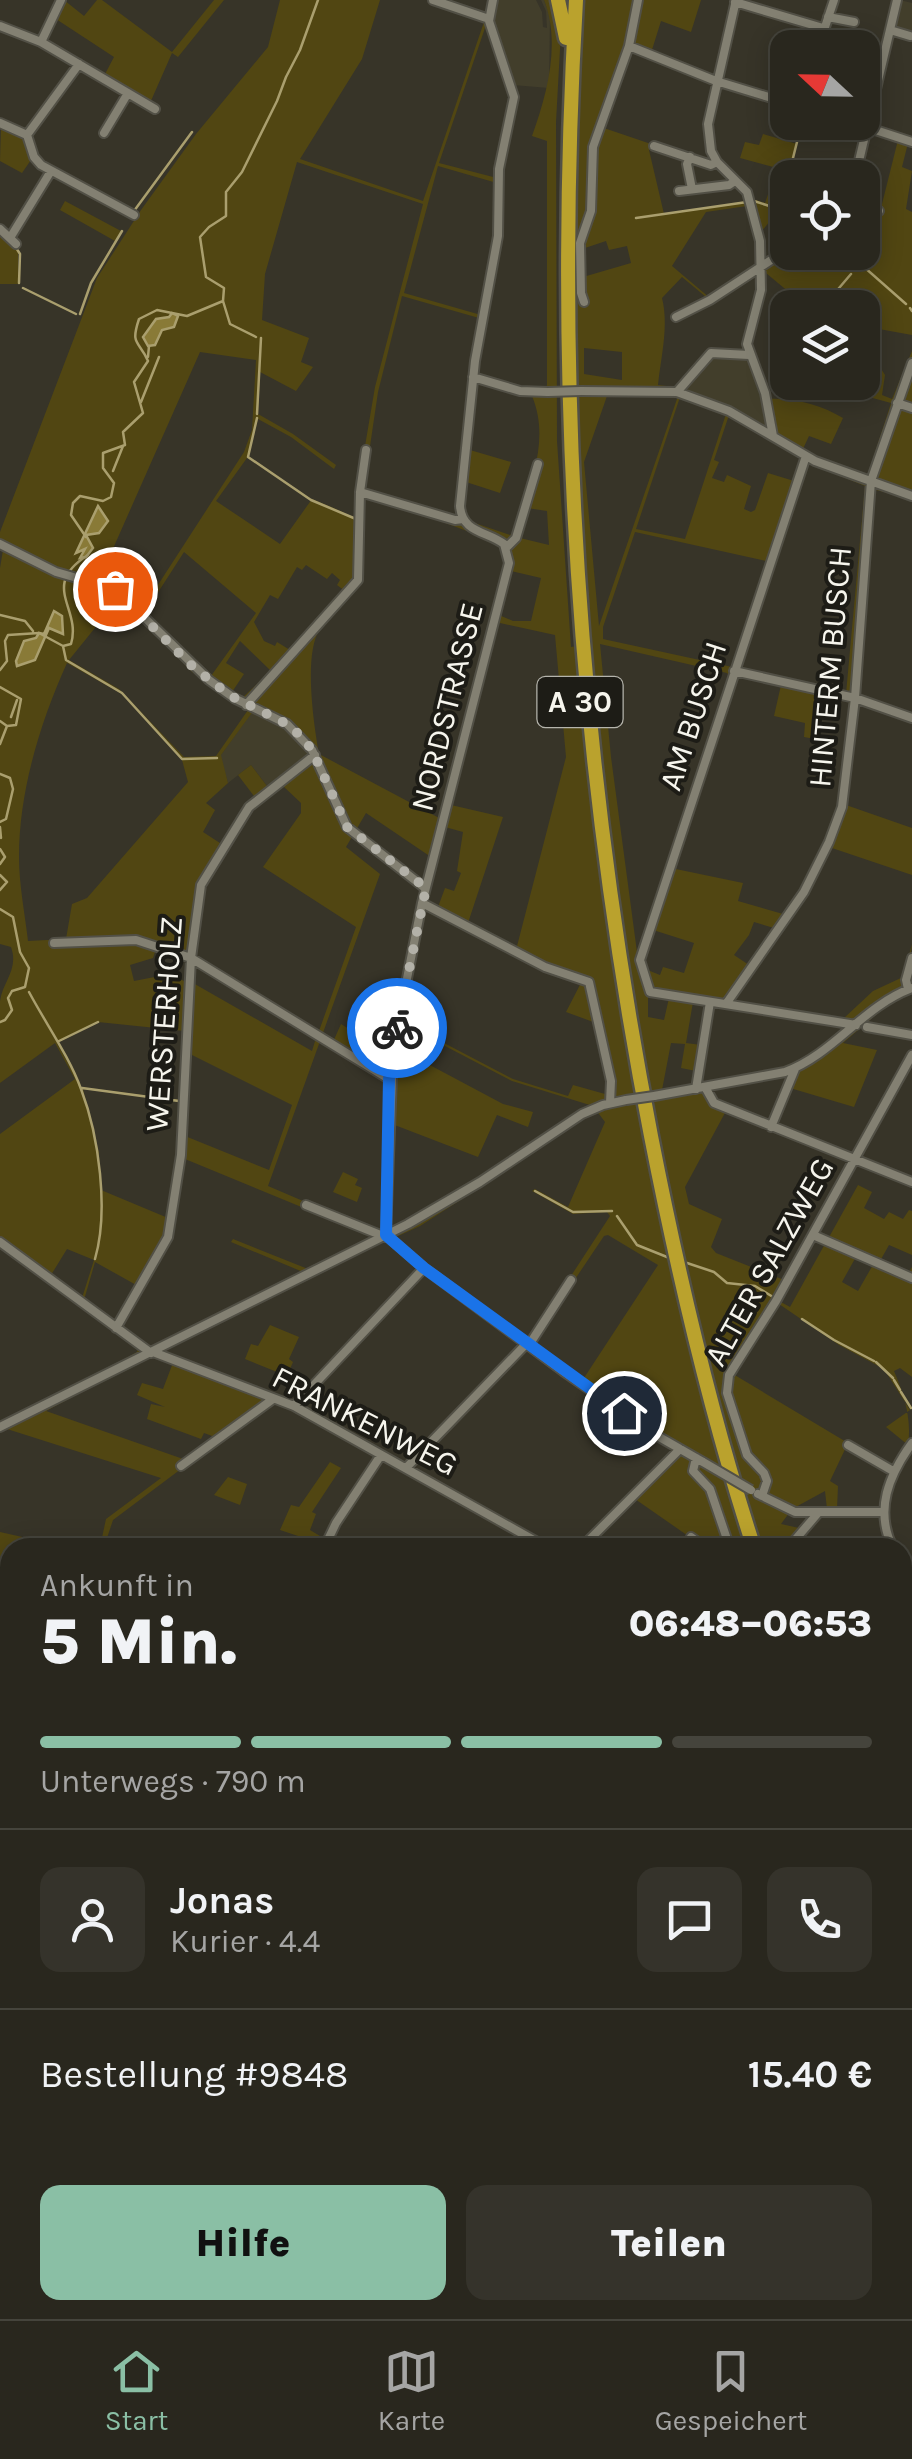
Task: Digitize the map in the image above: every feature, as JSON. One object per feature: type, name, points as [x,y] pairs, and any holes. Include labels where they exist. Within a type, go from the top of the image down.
[{"type":"highway","points":[[558,0],[570,40]]},
{"type":"highway","name":"A 30","points":[[572,0],[560,339],[562,450],[576,670],[605,914],[641,1128],[673,1259],[751,1538]]},
{"type":"highway","points":[[570,40],[586,0]]},
{"type":"highway","name":"A 30","points":[[673,1259],[705,1409],[743,1538]]},
{"type":"street","points":[[41,42],[62,0]]},
{"type":"street","points":[[432,0],[488,19]]},
{"type":"street","points":[[493,0],[488,19],[514,97],[499,169],[498,236],[473,377],[460,506],[463,519],[471,528],[496,538],[506,548]]},
{"type":"street","points":[[584,302],[580,243],[591,211],[592,147],[628,46],[638,0]]},
{"type":"street","points":[[773,436],[747,336],[759,299],[762,269],[750,201],[745,188],[711,152],[708,124],[736,1],[823,28],[834,0]]},
{"type":"street","points":[[880,75],[896,0]]},
{"type":"street","points":[[828,17],[854,22]]},
{"type":"street","points":[[0,26],[41,42],[155,109]]},
{"type":"street","points":[[890,30],[910,36]]},
{"type":"street","points":[[628,46],[770,98]]},
{"type":"street","points":[[27,135],[80,64]]},
{"type":"street","points":[[880,84],[890,87]]},
{"type":"street","points":[[104,133],[128,94]]},
{"type":"street","points":[[0,124],[27,135],[37,162],[134,215]]},
{"type":"street","points":[[880,132],[912,142]]},
{"type":"street","points":[[654,146],[711,164],[717,162]]},
{"type":"street","points":[[690,158],[687,164],[692,189]]},
{"type":"street","points":[[0,229],[13,240],[52,171]]},
{"type":"street","points":[[680,192],[729,185],[735,180]]},
{"type":"street","points":[[676,317],[770,263]]},
{"type":"street","points":[[677,392],[712,353],[749,355]]},
{"type":"street","name":"HINTERM BUSCH","points":[[726,1004],[804,892],[829,842],[845,795],[871,481],[912,363]]},
{"type":"street","points":[[473,377],[520,391],[677,392],[729,411],[806,456],[912,496]]},
{"type":"street","points":[[897,404],[912,408]]},
{"type":"street","points":[[246,704],[358,580],[360,492],[366,450]]},
{"type":"street","name":"AM BUSCH","points":[[710,1002],[650,992],[640,960],[641,950],[806,456]]},
{"type":"street","name":"NORDSTRASSE","points":[[384,1236],[389,1079],[422,903],[509,568],[506,548],[516,538],[538,464]]},
{"type":"street","points":[[360,492],[463,519]]},
{"type":"street","points":[[0,544],[67,575],[115,589],[194,668],[246,704],[287,724],[315,755],[347,827],[426,888]]},
{"type":"street","points":[[734,671],[854,698],[912,718]]},
{"type":"street","name":"WERSTERHOLZ","points":[[116,1328],[168,1237],[180,1155],[191,958],[203,881],[249,807],[315,755]]},
{"type":"street","points":[[422,903],[545,967],[583,978],[592,987],[612,1082],[610,1104]]},
{"type":"street","points":[[54,943],[136,940],[191,958],[389,1079]]},
{"type":"street","points":[[0,1428],[384,1236],[480,1182],[582,1114],[626,1100],[795,1068],[817,1057],[910,989],[906,980],[912,958]]},
{"type":"street","points":[[856,1025],[710,1002],[700,1088],[714,1103],[912,1182]]},
{"type":"street","points":[[867,1027],[912,1034]]},
{"type":"street","name":"ALTER SALZWEG","points":[[762,1496],[767,1482],[747,1455],[726,1393],[726,1382],[814,1234],[912,1054]]},
{"type":"street","points":[[771,1127],[795,1068]]},
{"type":"street","points":[[306,1205],[384,1236],[562,1371],[699,1460],[789,1511],[884,1512]]},
{"type":"street","points":[[814,1234],[912,1278]]},
{"type":"street","name":"FRANKENWEG","points":[[0,1242],[152,1353],[294,1406],[530,1538]]},
{"type":"street","points":[[294,1406],[424,1268]]},
{"type":"street","points":[[406,1468],[528,1344],[571,1280]]},
{"type":"street","points":[[181,1466],[273,1398]]},
{"type":"street","points":[[890,1538],[884,1512],[892,1471],[912,1443]]},
{"type":"street","points":[[848,1445],[892,1471]]},
{"type":"street","points":[[591,1538],[680,1448]]},
{"type":"street","points":[[329,1538],[381,1455]]},
{"type":"street","points":[[699,1460],[693,1470],[710,1490],[727,1538]]},
{"type":"street","points":[[797,1538],[818,1513]]},
{"type":"shaded area","points":[[64,0],[84,16],[97,0],[102,0],[172,52],[214,0],[224,0],[178,57],[172,53],[150,103],[104,76],[114,57],[56,19]]},
{"type":"shaded area","points":[[280,0],[380,0],[362,59],[300,159],[423,201],[484,22],[486,25],[439,163],[497,178],[497,183],[438,166],[404,293],[481,315],[479,318],[402,296],[378,392],[369,453],[364,452],[375,387],[423,204],[297,162],[265,274],[262,320],[309,338],[301,362],[313,367],[296,391],[260,372],[258,414],[336,465],[334,469],[291,437],[258,419],[247,458],[216,501],[280,544],[312,499],[354,519],[360,526],[362,581],[320,629],[312,655],[311,690],[319,754],[441,819],[507,560],[499,543],[408,509],[457,517],[456,505],[463,505],[469,521],[510,535],[515,531],[532,481],[539,430],[532,396],[542,397],[547,385],[547,141],[532,136],[547,86],[552,51],[544,0],[554,0],[561,31],[556,122],[557,441],[571,647],[589,644],[576,322],[584,0],[701,0],[691,32],[661,21],[651,53],[629,49],[601,127],[651,144],[649,150],[664,214],[756,200],[765,203],[770,188],[770,221],[760,233],[770,270],[880,270],[880,212],[898,140],[908,143],[902,167],[912,171],[906,209],[912,212],[912,335],[880,329],[880,290],[786,290],[766,273],[759,288],[755,276],[712,302],[682,277],[662,298],[665,330],[658,385],[683,388],[636,529],[685,539],[726,414],[729,415],[714,460],[719,462],[712,478],[724,482],[727,475],[751,486],[744,509],[751,512],[768,473],[794,481],[802,457],[771,437],[767,399],[806,403],[843,418],[831,444],[809,436],[802,451],[868,474],[891,403],[880,400],[880,367],[885,375],[882,395],[892,399],[912,351],[912,499],[872,489],[859,703],[846,805],[912,828],[912,875],[829,847],[807,894],[732,1000],[843,1019],[873,991],[903,977],[912,944],[908,979],[912,984],[843,1043],[877,1050],[854,1107],[790,1088],[794,1074],[710,1094],[713,1099],[858,1158],[816,1233],[828,1239],[858,1185],[872,1192],[864,1208],[884,1219],[889,1212],[903,1219],[912,1211],[912,1255],[889,1245],[880,1261],[908,1274],[912,1267],[912,1377],[900,1368],[894,1371],[905,1402],[884,1369],[839,1345],[779,1304],[733,1374],[848,1443],[830,1481],[838,1486],[837,1509],[827,1509],[825,1491],[792,1509],[781,1524],[808,1530],[800,1538],[691,1538],[635,1499],[599,1534],[605,1538],[585,1538],[672,1451],[528,1348],[530,1339],[610,1216],[607,1212],[573,1214],[532,1191],[535,1189],[568,1207],[605,1122],[593,1106],[512,1081],[401,1023],[513,1079],[568,1096],[573,1085],[605,1094],[609,1077],[596,1023],[566,1012],[584,977],[558,970],[516,950],[566,757],[555,635],[497,625],[451,805],[503,817],[468,923],[438,907],[445,888],[454,891],[461,873],[457,871],[463,832],[445,827],[431,857],[366,813],[346,847],[380,874],[268,1186],[380,1234],[483,1176],[487,1183],[394,1238],[412,1255],[407,1259],[385,1240],[111,1377],[107,1369],[138,1348],[0,1247],[0,1134],[75,1079],[55,1043],[0,1083],[0,1001],[13,955],[11,947],[0,944],[0,532],[97,278],[196,134],[268,47]],"holes":[[[747,206],[759,248],[756,269],[710,298],[672,266],[706,212]],[[606,241],[609,250],[627,246],[631,263],[583,277],[582,249]],[[584,348],[622,352],[622,380],[584,374]],[[200,352],[256,360],[252,430],[244,452],[143,608],[123,590],[100,578]],[[607,396],[678,396],[599,626],[584,462]],[[805,464],[865,486],[846,694],[739,670]],[[527,508],[547,511],[549,545],[520,538]],[[635,532],[766,561],[732,667],[603,639],[603,627]],[[184,552],[256,613],[211,676],[146,616]],[[306,565],[327,579],[332,573],[345,591],[290,650],[277,642],[275,646],[264,641],[254,622],[270,595],[278,599],[297,567],[302,570]],[[511,571],[541,578],[531,621],[513,621],[499,615]],[[120,597],[192,672],[248,710],[216,756],[184,757],[119,689],[69,660]],[[240,641],[271,671],[241,699],[232,692],[244,674],[226,663]],[[600,644],[729,676],[637,952]],[[67,663],[122,694],[182,760],[188,782],[87,898],[72,904],[66,939],[28,941],[21,889],[20,832],[27,782],[48,709]],[[737,675],[781,685],[774,716],[805,723],[804,737],[815,739],[821,694],[849,702],[841,799],[815,867],[783,914],[738,901],[743,883],[671,868]],[[254,710],[286,724],[310,756],[270,790],[251,765],[238,775],[257,800],[283,786],[301,803],[301,813],[263,867],[356,927],[319,1031],[194,955],[203,885],[223,845],[203,832],[215,810],[206,803],[228,783],[221,755]],[[754,922],[774,928],[749,965],[734,955]],[[650,929],[694,943],[684,973],[663,967],[660,975],[645,969],[642,957]],[[156,949],[187,960],[186,982],[170,974],[134,981],[130,965],[153,958]],[[196,965],[316,1038],[312,1051],[193,983]],[[648,996],[669,998],[664,1020],[648,1017]],[[693,1002],[708,1005],[701,1045],[686,1043]],[[715,1005],[842,1027],[843,1031],[808,1055],[776,1069],[700,1082]],[[98,1022],[185,1031],[181,1100],[81,1087],[57,1043]],[[671,1043],[685,1044],[681,1068],[696,1071],[694,1086],[662,1090]],[[190,1054],[292,1105],[269,1170],[185,1136]],[[83,1089],[182,1102],[168,1218],[101,1190],[99,1153]],[[726,1111],[849,1161],[784,1280],[716,1253],[711,1247],[722,1219],[689,1204],[685,1187]],[[185,1159],[372,1236],[308,1269],[233,1239],[231,1242],[303,1272],[151,1347],[121,1325],[170,1241]],[[604,1236],[658,1265],[582,1381],[534,1346]],[[814,1237],[826,1242],[790,1307],[779,1301]],[[67,1249],[94,1260],[82,1298],[51,1275]],[[857,1255],[874,1263],[858,1291],[842,1282]],[[95,1262],[138,1286],[117,1322],[84,1300]]]},
{"type":"shaded area","points":[[495,0],[536,0],[543,27],[547,28],[544,0],[550,15],[549,88],[513,85],[491,18]]},
{"type":"shaded area","points":[[900,0],[912,3],[912,35],[894,27]]},
{"type":"shaded area","points":[[1,127],[26,138],[33,157],[22,173],[0,161]]},
{"type":"shaded area","points":[[763,134],[770,140],[797,144],[793,160],[770,160],[770,166],[740,158],[745,142],[759,145]]},
{"type":"shaded area","points":[[65,201],[121,231],[115,241],[60,210]]},
{"type":"shaded area","points":[[0,233],[18,251],[18,284],[0,284]]},
{"type":"shaded area","points":[[172,313],[178,316],[174,327],[162,330],[155,345],[148,346],[143,337],[156,319]]},
{"type":"shaded area","points":[[710,355],[750,357],[760,379],[773,433],[681,397],[683,388]]},
{"type":"shaded area","points":[[470,450],[511,462],[500,493],[466,482]]},
{"type":"shaded area","points":[[98,506],[108,521],[99,533],[86,535],[93,548],[80,558],[85,549],[76,553]]},
{"type":"shaded area","points":[[54,611],[62,616],[63,634],[49,628],[35,660],[17,666],[24,641],[44,634]]},
{"type":"shaded area","points":[[254,709],[286,724],[311,756],[270,790],[251,765],[228,783],[220,756]]},
{"type":"shaded area","points":[[341,1024],[363,1038],[354,1055],[333,1042]]},
{"type":"shaded area","points":[[398,1035],[396,1047],[503,1104],[533,1112],[528,1127],[497,1115],[478,1157],[392,1124],[395,1049]]},
{"type":"shaded area","points":[[343,1172],[358,1179],[355,1185],[362,1188],[357,1202],[333,1192]]},
{"type":"shaded area","points":[[270,1325],[299,1337],[289,1359],[293,1362],[287,1376],[245,1359],[251,1344],[258,1346]]},
{"type":"shaded area","points":[[174,1360],[277,1397],[113,1520],[107,1538],[102,1538],[106,1519],[161,1478],[7,1429],[0,1432],[0,1421],[89,1378],[93,1386],[46,1411],[186,1460],[215,1437],[204,1433],[201,1439],[147,1419],[151,1404],[165,1407],[137,1395],[142,1383],[163,1389]]},
{"type":"shaded area","points":[[907,1412],[908,1445],[886,1427]]},
{"type":"shaded area","points":[[330,1462],[341,1468],[312,1512],[316,1514],[310,1530],[323,1538],[304,1538],[280,1530],[291,1505],[299,1507]]},
{"type":"shaded area","points":[[228,1477],[247,1484],[240,1505],[214,1495]]},
{"type":"shaded area","points":[[0,1532],[27,1538],[0,1538]]},
{"type":"waterway","points":[[86,537],[71,515],[73,503],[80,496],[103,501],[111,497],[114,483],[103,468],[103,453],[125,445],[123,432],[143,413],[134,382],[148,361],[136,339],[139,319],[157,310],[187,316],[223,301],[224,288],[206,277],[200,237],[226,216],[226,192],[242,172],[277,101],[318,0]]},
{"type":"waterway","points":[[134,211],[192,132]]},
{"type":"waterway","points":[[792,160],[798,140]]},
{"type":"waterway","points":[[636,218],[754,201],[770,206]]},
{"type":"waterway","points":[[80,314],[91,283],[122,231]]},
{"type":"waterway","points":[[15,246],[20,254],[19,283]]},
{"type":"waterway","points":[[867,270],[906,304]]},
{"type":"waterway","points":[[837,290],[851,274]]},
{"type":"waterway","points":[[23,288],[76,314]]},
{"type":"waterway","points":[[223,301],[230,324],[256,337]]},
{"type":"waterway","points":[[257,414],[261,338]]},
{"type":"waterway","points":[[148,357],[149,346]]},
{"type":"waterway","points":[[141,402],[159,357]]},
{"type":"waterway","points":[[257,418],[248,457],[311,500],[356,519]]},
{"type":"waterway","points":[[113,471],[123,446]]},
{"type":"waterway","points":[[0,670],[7,661],[8,635],[39,633],[63,646],[71,644],[73,631],[64,587],[74,566],[88,555]]},
{"type":"waterway","points":[[0,615],[25,621],[33,631]]},
{"type":"waterway","points":[[63,646],[66,660],[122,693],[182,759],[217,758]]},
{"type":"waterway","points":[[0,687],[21,699],[16,725],[7,726],[0,721]]},
{"type":"waterway","points":[[11,717],[17,700]]},
{"type":"waterway","points":[[0,744],[7,726]]},
{"type":"waterway","points":[[0,774],[10,778],[13,789],[6,819],[0,822]]},
{"type":"waterway","points":[[0,827],[1,838]]},
{"type":"waterway","points":[[0,849],[5,857],[0,864]]},
{"type":"waterway","points":[[0,875],[7,882],[0,890]]},
{"type":"waterway","points":[[0,909],[13,917],[20,952],[29,968],[25,987],[12,991],[8,998],[12,1010],[0,1022]]},
{"type":"waterway","points":[[29,992],[76,1077],[93,1129],[101,1197],[95,1259]]},
{"type":"waterway","points":[[59,1041],[98,1022]]},
{"type":"waterway","points":[[82,1088],[179,1101]]},
{"type":"waterway","points":[[535,1191],[573,1212],[612,1211]]},
{"type":"waterway","points":[[617,1216],[637,1245],[672,1259]]},
{"type":"waterway","points":[[684,1262],[714,1272],[727,1283],[755,1286],[773,1297]]},
{"type":"waterway","points":[[802,1319],[874,1361]]},
{"type":"waterway","points":[[876,1362],[893,1378]]},
{"type":"waterway","points":[[894,1380],[900,1390]]},
{"type":"waterway","points":[[901,1392],[911,1408]]},
{"type":"way so far","points":[[115,589],[194,668],[231,696],[287,724],[302,737],[312,750],[347,827],[426,888],[397,1028]]},
{"type":"route","points":[[397,1028],[389,1079],[386,1235],[424,1268],[624,1413]]}]
